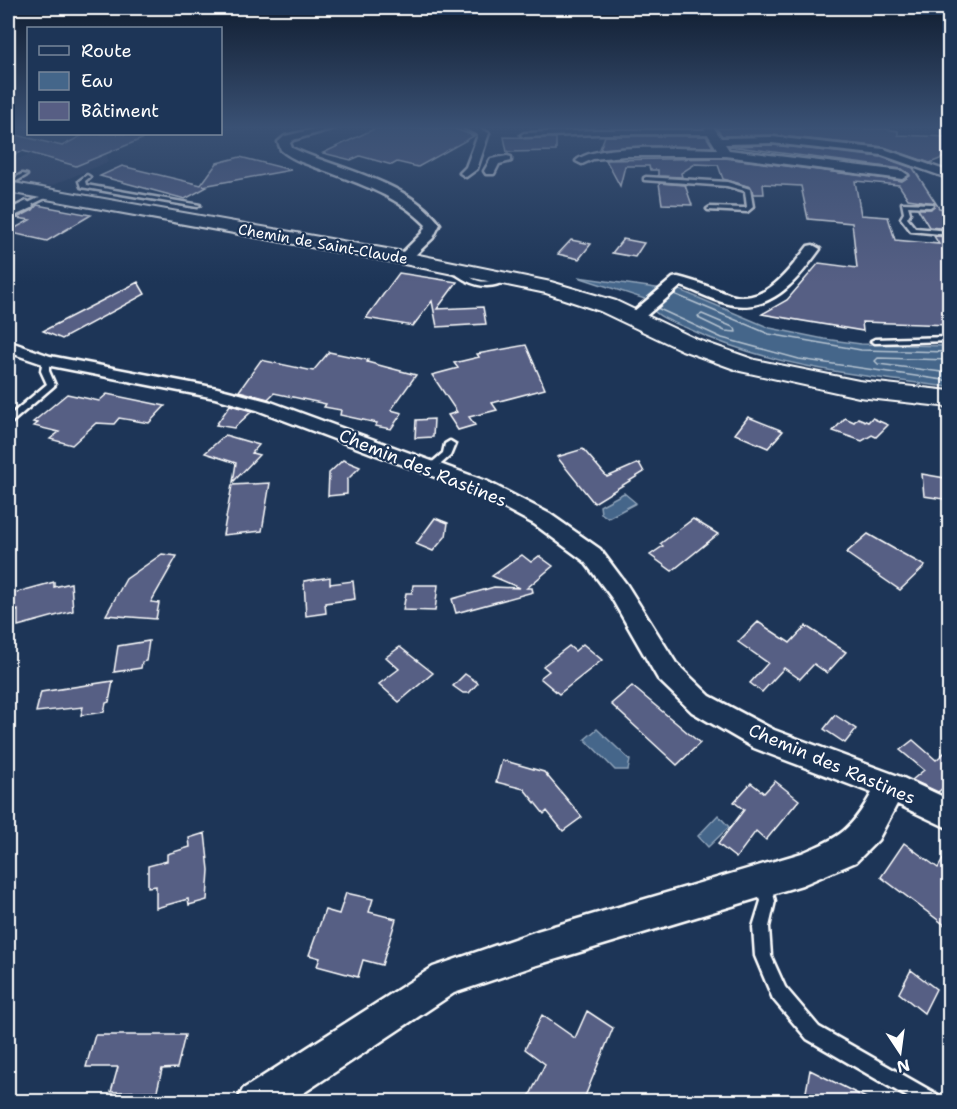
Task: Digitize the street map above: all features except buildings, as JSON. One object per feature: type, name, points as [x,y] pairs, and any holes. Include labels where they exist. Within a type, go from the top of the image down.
[{"type":"street","points":[[358,180],[425,215],[432,224],[428,235],[404,258]]},
{"type":"street","name":"Chemin de Saint-Claude","points":[[8,185],[448,266],[506,279],[640,314],[690,345],[749,366],[859,389],[950,399]]},
{"type":"street","points":[[8,215],[27,205]]},
{"type":"street","points":[[640,314],[678,281],[733,301],[752,302],[787,282],[813,249]]},
{"type":"street","name":"Chemin des Rastines","points":[[8,346],[46,360],[218,393],[255,404],[479,486],[542,519],[592,555],[619,591],[667,670],[701,704],[764,739],[891,787],[950,815]]},
{"type":"street","points":[[256,1101],[445,979],[537,948],[802,869],[845,851],[867,830],[891,787]]},
{"type":"lane","points":[[84,180],[83,186],[197,206]]},
{"type":"lane","points":[[658,180],[727,184],[748,190],[750,207],[747,210],[710,209]]},
{"type":"lane","points":[[27,205],[53,193]]},
{"type":"lane","points":[[930,205],[904,204],[907,213],[904,218],[913,230],[950,233]]},
{"type":"lane","points":[[448,266],[473,286],[491,285],[506,279]]},
{"type":"lane","points":[[875,341],[950,339]]},
{"type":"lane","points":[[8,421],[51,385],[45,370],[46,360]]},
{"type":"lane","points":[[431,468],[447,454],[450,444]]},
{"type":"lane","points":[[763,880],[768,901],[761,927],[763,956],[780,993],[813,1033],[934,1101]]},
{"type":"shaded area","points":[[8,180],[65,180],[50,186]]},
{"type":"water","points":[[578,277],[656,288],[675,288],[770,328],[824,339],[861,344],[949,346],[949,387],[850,374],[752,353],[664,318],[654,311],[645,299]]},
{"type":"water","points":[[624,493],[636,503],[608,518],[601,513],[600,506]]},
{"type":"water","points":[[597,729],[630,760],[628,770],[615,770],[585,739]]},
{"type":"water","points":[[718,815],[729,827],[708,847],[698,836]]}]
